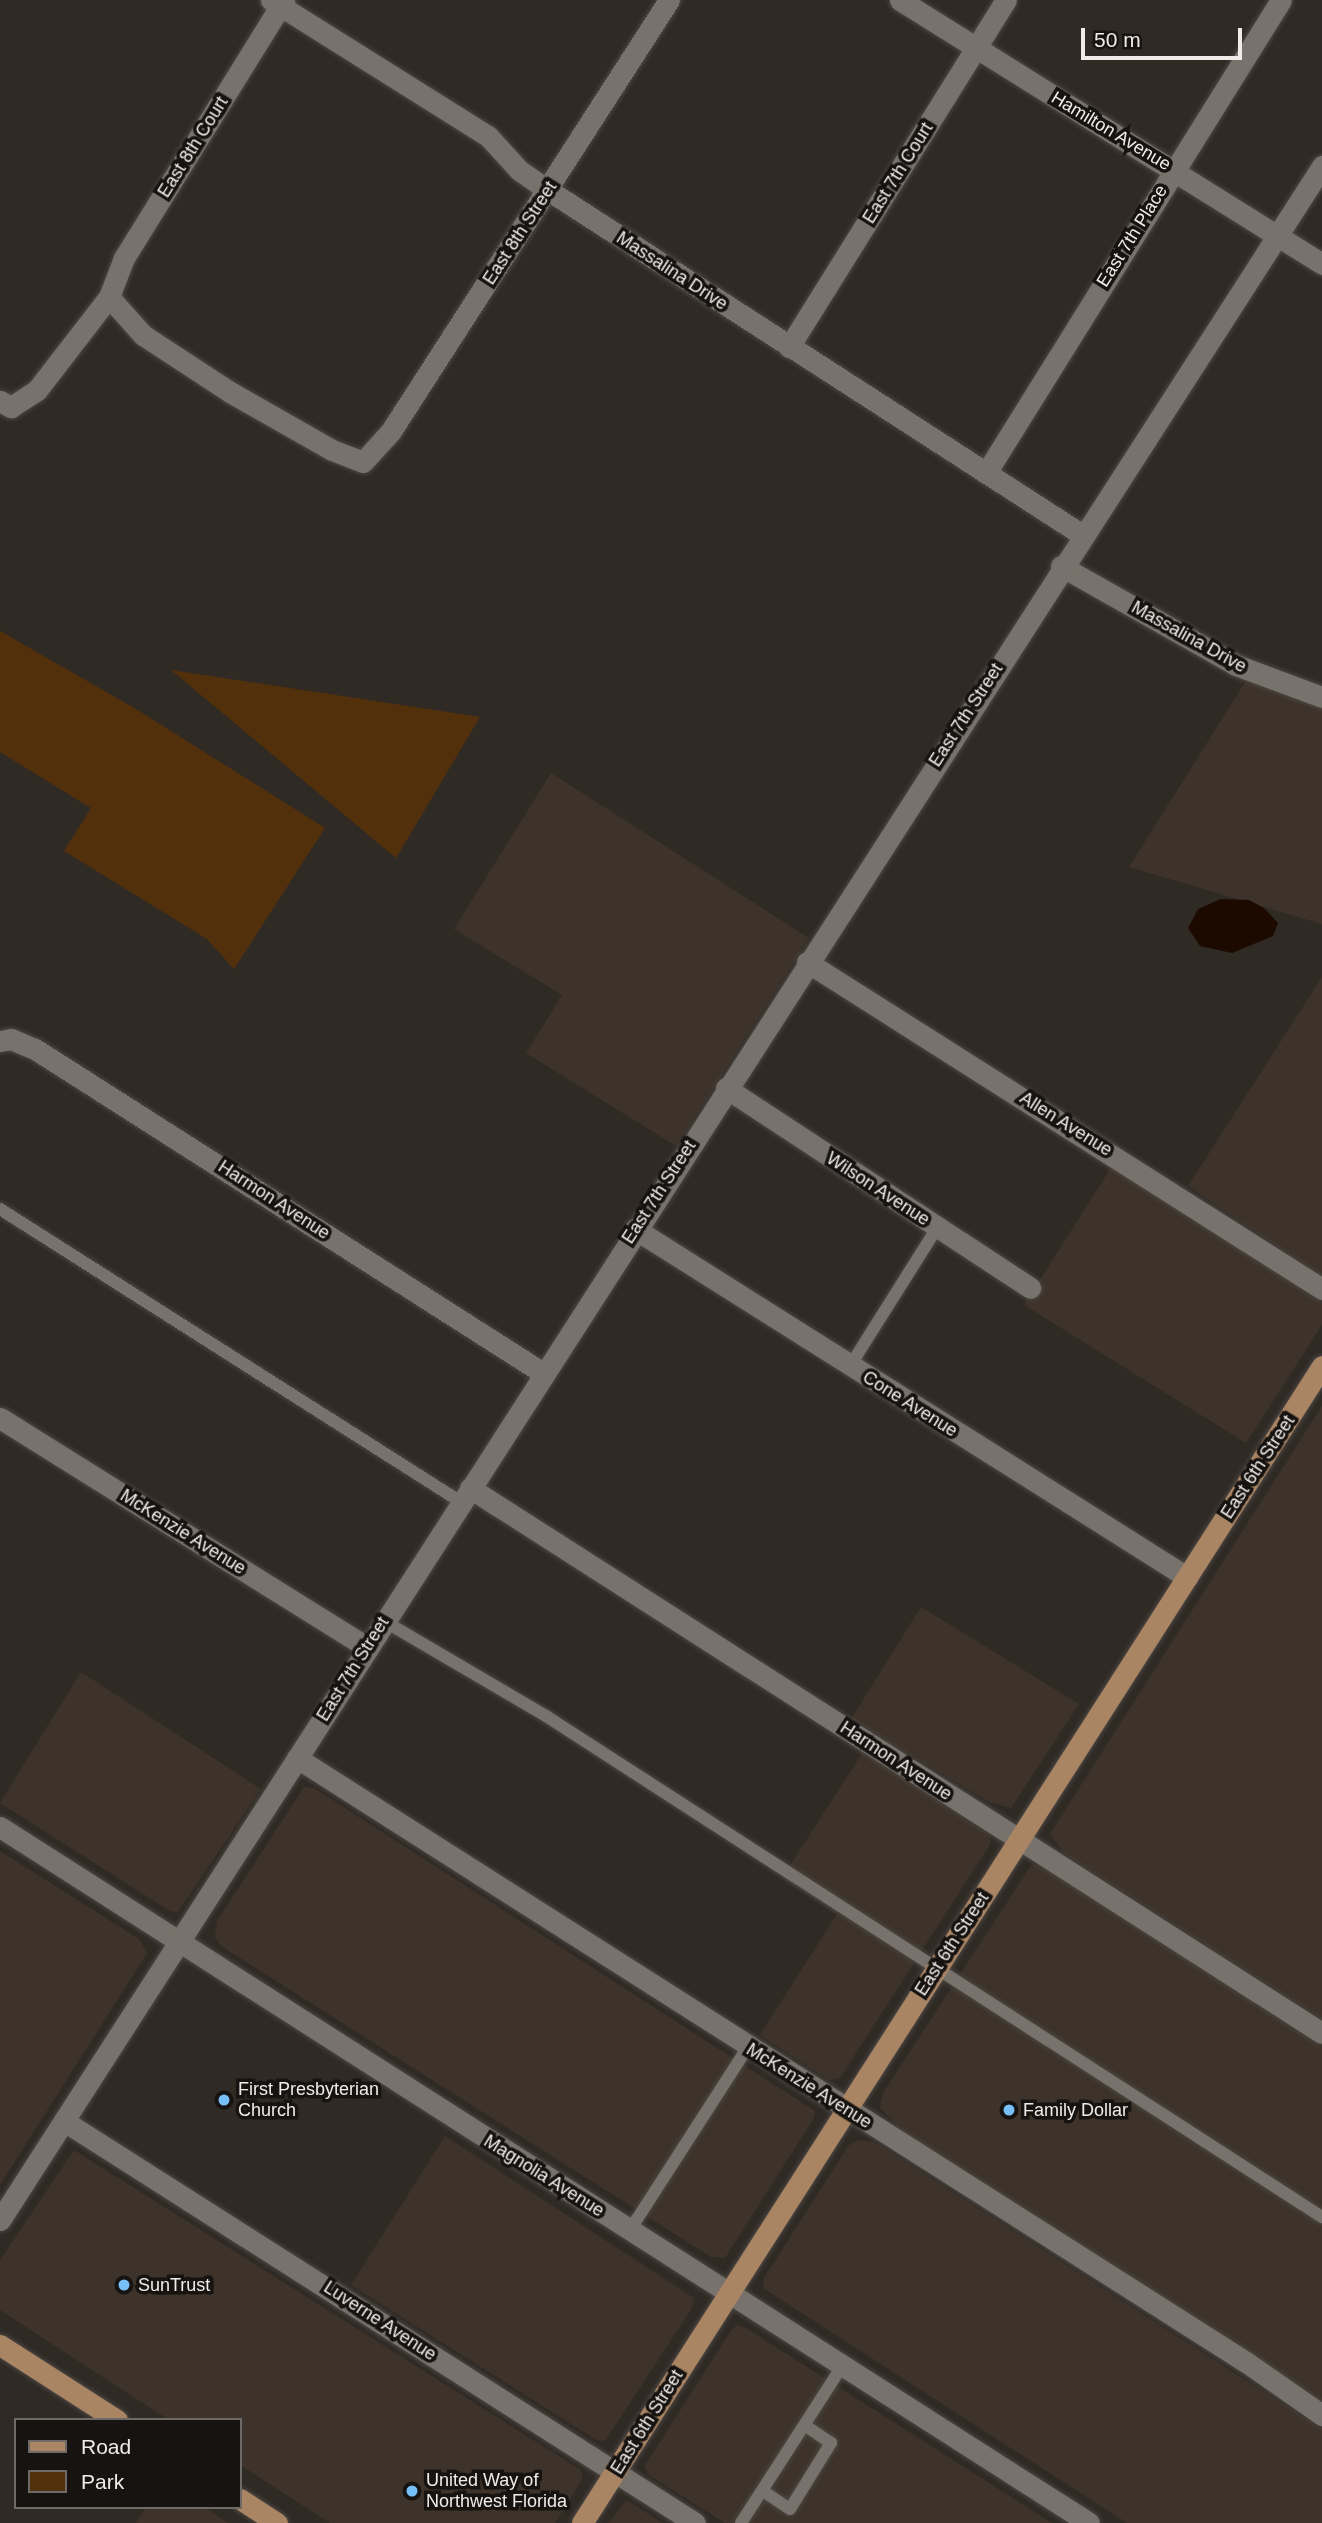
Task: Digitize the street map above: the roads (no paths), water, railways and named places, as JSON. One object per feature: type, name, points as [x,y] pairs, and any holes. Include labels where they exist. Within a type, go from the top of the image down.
[{"type":"main road","name":"East 6th Street","points":[[582,2523],[1322,1366]]},
{"type":"main road","points":[[0,2345],[114,2418]]},
{"type":"main road","points":[[242,2500],[277,2523]]},
{"type":"street","name":"East 8th Street","points":[[109,297],[143,335],[230,392],[332,450],[363,461],[391,431],[669,0]]},
{"type":"street","name":"Hamilton Avenue","points":[[900,0],[1322,264]]},
{"type":"street","name":"East 7th Court","points":[[789,347],[1006,0]]},
{"type":"street","name":"East 7th Place","points":[[986,473],[1280,0]]},
{"type":"street","name":"Massalina Drive","points":[[278,2],[488,136],[519,170],[548,190],[1081,534]]},
{"type":"street","name":"East 8th Court","points":[[109,297],[124,258],[278,2]]},
{"type":"street","name":"East 7th Street","points":[[0,2220],[181,1944],[366,1647],[1081,534],[1322,166]]},
{"type":"street","points":[[0,401],[11,407],[37,390],[109,297]]},
{"type":"street","name":"Massalina Drive","points":[[1061,566],[1236,665],[1322,697]]},
{"type":"street","name":"Allen Avenue","points":[[807,962],[1322,1289]]},
{"type":"street","name":"Harmon Avenue","points":[[0,1041],[11,1039],[35,1049],[543,1373]]},
{"type":"street","name":"Wilson Avenue","points":[[726,1088],[1030,1288]]},
{"type":"street","name":"Cone Avenue","points":[[635,1228],[1187,1577]]},
{"type":"street","name":"McKenzie Avenue","points":[[0,1418],[366,1647]]},
{"type":"street","name":"Harmon Avenue","points":[[466,1495],[1019,1839],[1322,2033]]},
{"type":"street","name":"McKenzie Avenue","points":[[297,1758],[748,2048],[1246,2362],[1322,2415]]},
{"type":"street","name":"Magnolia Avenue","points":[[0,1827],[1089,2523]]},
{"type":"street","name":"Luverne Avenue","points":[[64,2121],[695,2523]]},
{"type":"lane","points":[[0,1209],[466,1495]]},
{"type":"lane","points":[[850,1366],[937,1228]]},
{"type":"lane","points":[[384,1620],[546,1716],[1322,2217]]},
{"type":"lane","points":[[630,2230],[748,2048]]},
{"type":"lane","points":[[741,2523],[843,2365]]},
{"type":"lane","points":[[763,2491],[790,2509],[831,2443],[806,2426]]},
{"type":"place","name":"First Presbyterian Church","points":[[224,2100]]},
{"type":"place","name":"Family Dollar","points":[[1009,2110]]},
{"type":"place","name":"SunTrust","points":[[124,2285]]},
{"type":"place","name":"United Way of Northwest Florida","points":[[412,2491]]}]
